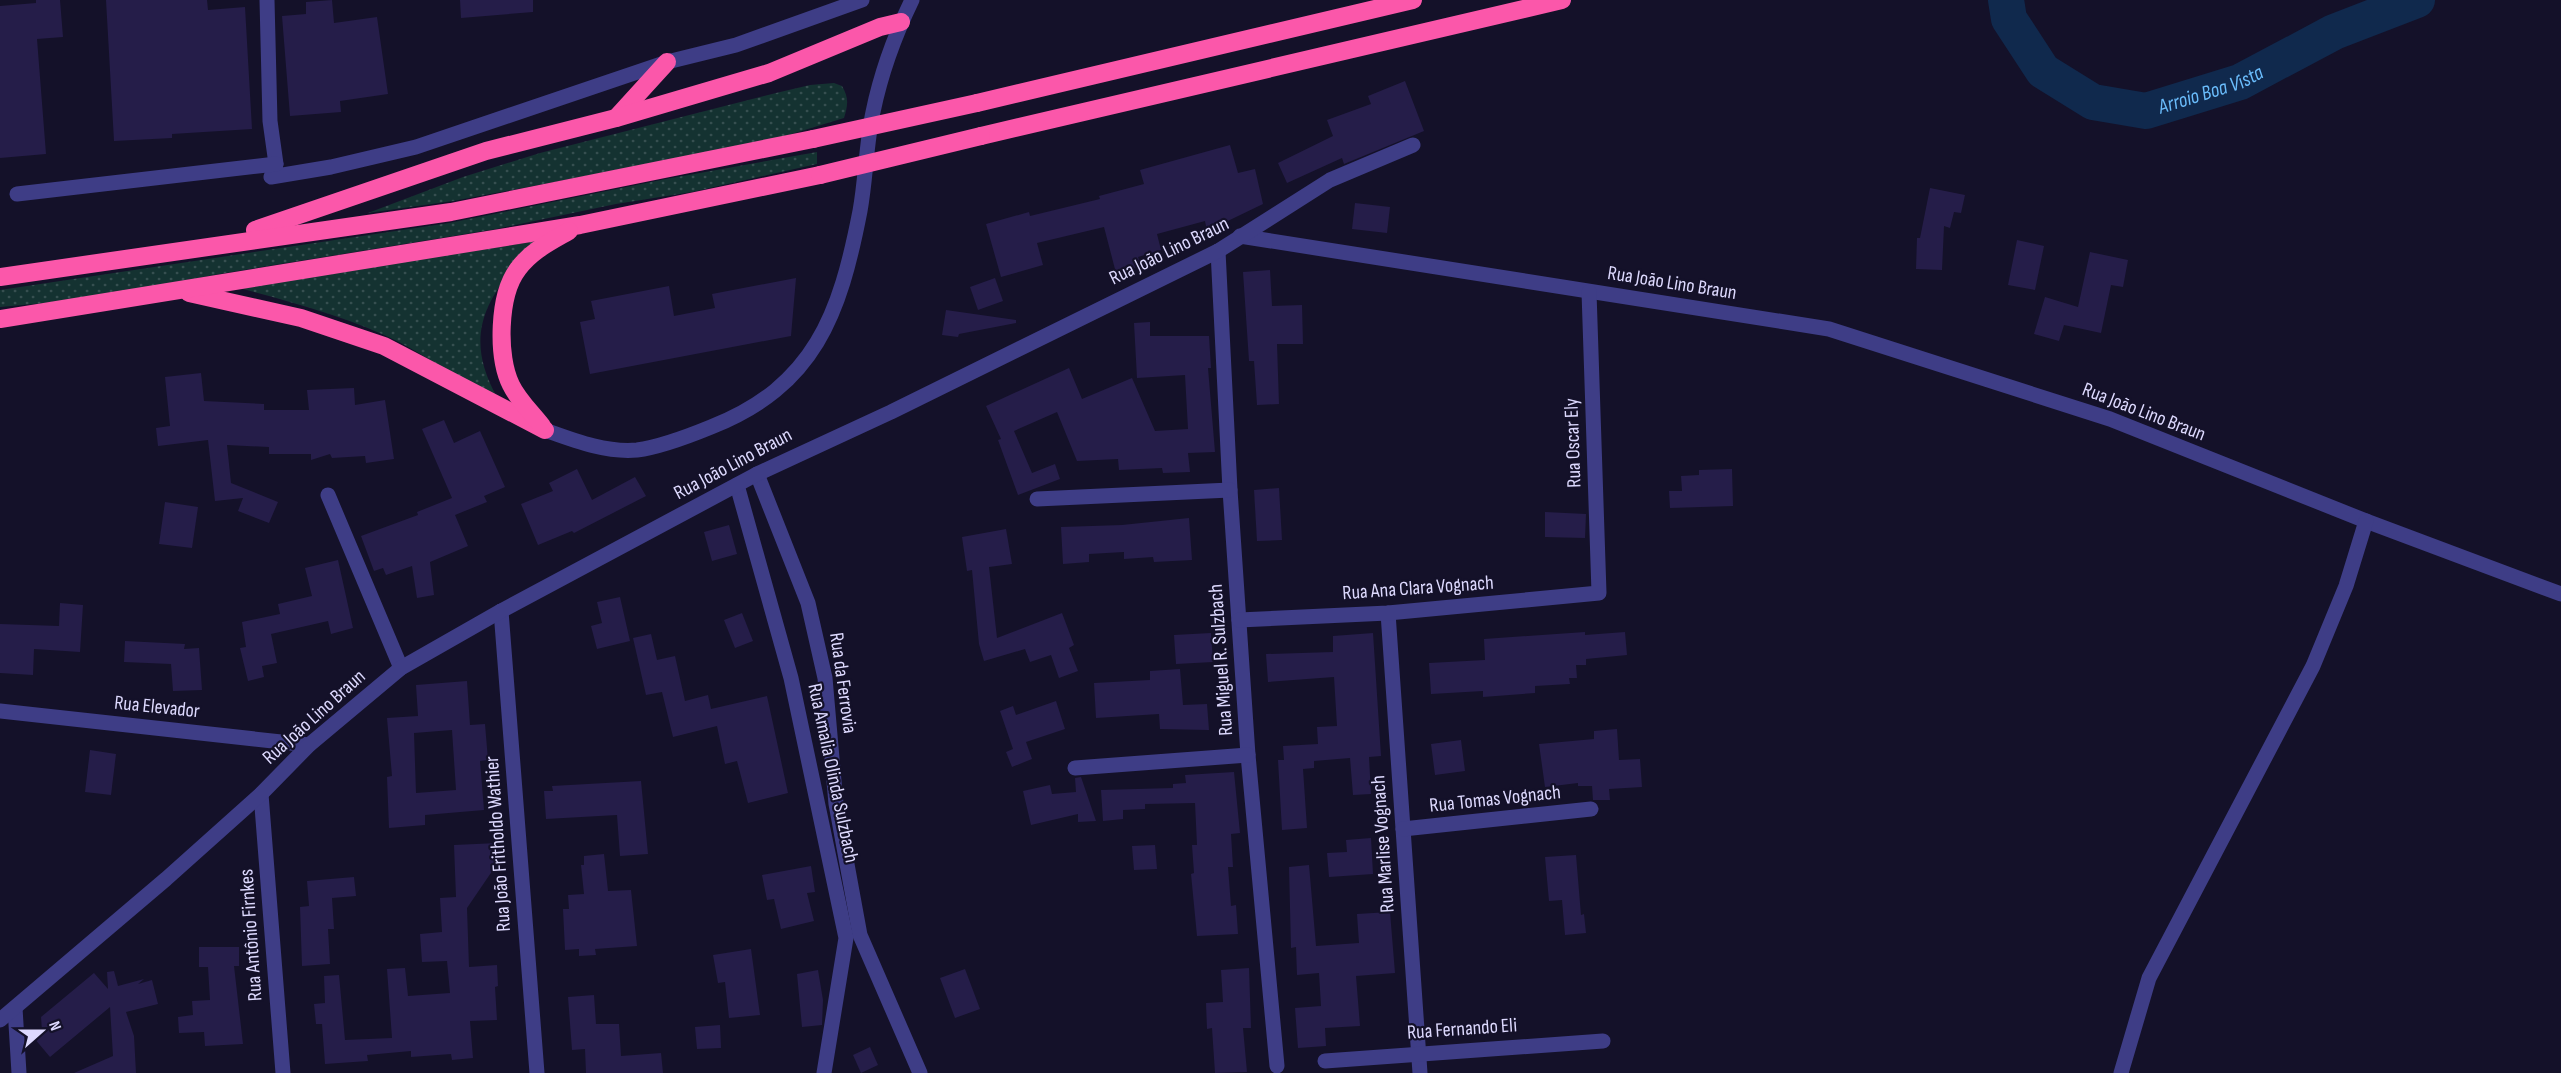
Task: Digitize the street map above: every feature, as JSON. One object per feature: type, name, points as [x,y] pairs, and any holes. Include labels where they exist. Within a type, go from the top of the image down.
[{"type":"highway","points":[[0,277],[216,243],[451,212],[813,139],[977,103],[1413,0]]},
{"type":"highway","points":[[0,319],[580,225],[820,175],[1562,0]]},
{"type":"highway","points":[[216,243],[486,151],[616,118],[770,73],[880,27],[901,22]]},
{"type":"highway","points":[[616,118],[667,62]]},
{"type":"highway","points":[[545,430],[512,388],[505,370],[501,332],[504,312],[508,290],[516,270],[536,250],[580,225]]},
{"type":"highway","points":[[178,290],[301,318],[384,346],[545,430]]},
{"type":"street","points":[[267,0],[270,121],[276,164],[271,177],[331,167],[416,147],[667,62],[736,45],[862,0]]},
{"type":"street","points":[[545,430],[586,445],[637,450],[700,432],[736,417],[775,394],[802,364],[822,337],[842,283],[860,211],[873,112],[901,22],[912,0]]},
{"type":"street","points":[[1240,236],[1330,180],[1413,145]]},
{"type":"street","points":[[17,194],[276,164]]},
{"type":"street","name":"Rua João Lino Braun","points":[[0,1020],[166,879],[261,794],[309,745],[401,668],[501,611],[757,474],[891,412],[1218,251],[1240,236],[1829,329],[2110,419],[2366,521],[2561,594]]},
{"type":"street","name":"Rua Miguel R. Sulzbach","points":[[1218,251],[1230,490],[1248,755],[1276,1066]]},
{"type":"street","name":"Rua Oscar Ely","points":[[1589,292],[1599,593]]},
{"type":"street","name":"Rua da Ferrovia","points":[[757,474],[808,603],[823,667],[836,804],[853,936],[920,1073]]},
{"type":"street","name":"Rua Amalia Olinda Sulzbach","points":[[736,485],[791,678],[853,936],[824,1073]]},
{"type":"street","points":[[1037,499],[1230,490]]},
{"type":"street","points":[[328,495],[401,668]]},
{"type":"street","points":[[2121,1073],[2149,978],[2313,666],[2346,586],[2366,521]]},
{"type":"street","name":"Rua Ana Clara Vognach","points":[[1239,620],[1388,613],[1599,593]]},
{"type":"street","name":"Rua João Fritholdo Wathier","points":[[501,611],[537,1073]]},
{"type":"street","name":"Rua Marlise Vognach","points":[[1388,613],[1420,1073]]},
{"type":"street","name":"Rua Elevador","points":[[0,711],[309,745]]},
{"type":"street","points":[[1075,768],[1248,755]]},
{"type":"street","name":"Rua Antônio Firnkes","points":[[261,794],[283,1073]]},
{"type":"street","name":"Rua Tomas Vognach","points":[[1403,829],[1591,809]]},
{"type":"street","points":[[15,1008],[19,1073]]},
{"type":"street","name":"Rua Fernando Eli","points":[[1325,1061],[1603,1041]]},
{"type":"green space","points":[[834,83],[842,86],[846,94],[847,105],[844,118],[785,136],[682,158],[453,201],[368,213],[463,177],[540,153],[776,93],[810,85]]},
{"type":"green space","points":[[817,152],[817,164],[692,192],[616,204],[496,229],[225,273],[78,300],[0,307],[0,290],[449,223],[666,179]]},
{"type":"green space","points":[[538,241],[507,276],[495,294],[486,312],[481,331],[481,351],[486,373],[497,397],[401,343],[361,325],[236,287]]},
{"type":"building","points":[[36,0],[60,0],[63,37],[37,39],[46,154],[0,158],[0,6],[36,3]]},
{"type":"building","points":[[106,0],[207,0],[208,10],[245,7],[252,129],[172,134],[172,138],[114,141]]},
{"type":"building","points":[[332,0],[334,23],[377,17],[388,94],[340,101],[341,112],[290,116],[282,16],[306,14],[306,2]]},
{"type":"building","points":[[460,0],[533,0],[533,12],[461,18]]},
{"type":"building","points":[[1405,81],[1424,131],[1344,164],[1342,158],[1287,183],[1278,163],[1333,136],[1327,120],[1371,104],[1368,96]]},
{"type":"building","points":[[1230,145],[1238,173],[1255,169],[1263,204],[1207,231],[1205,221],[1157,234],[1161,250],[1138,257],[1141,266],[1116,273],[1104,227],[1037,243],[1043,265],[1001,277],[986,224],[1029,212],[1030,216],[1100,199],[1099,196],[1144,184],[1140,170]]},
{"type":"building","points":[[1930,188],[1965,195],[1961,213],[1954,212],[1950,228],[1944,226],[1942,270],[1916,269],[1917,238],[1920,238]]},
{"type":"building","points":[[1355,203],[1390,207],[1387,233],[1352,229]]},
{"type":"building","points":[[2017,240],[2044,246],[2035,290],[2008,285]]},
{"type":"building","points":[[2090,252],[2128,260],[2123,287],[2111,285],[2101,333],[2064,325],[2059,341],[2034,334],[2045,297],[2078,307]]},
{"type":"building","points":[[1270,270],[1272,306],[1302,305],[1303,344],[1277,344],[1279,404],[1257,405],[1254,361],[1249,361],[1243,272]]},
{"type":"building","points":[[796,278],[791,336],[590,374],[580,322],[595,319],[591,301],[669,286],[674,316],[715,308],[712,294]]},
{"type":"building","points":[[995,278],[1003,301],[978,310],[970,287]]},
{"type":"building","points":[[946,310],[1016,320],[1016,323],[959,334],[958,337],[942,335]]},
{"type":"building","points":[[1150,322],[1150,336],[1209,336],[1211,368],[1208,368],[1215,452],[1188,453],[1190,472],[1163,473],[1162,468],[1119,470],[1118,459],[1077,461],[1057,412],[1014,431],[1032,473],[1055,464],[1060,479],[1018,495],[998,440],[1001,439],[986,406],[1069,368],[1082,399],[1132,378],[1155,431],[1188,429],[1185,375],[1137,378],[1134,323]]},
{"type":"building","points":[[201,373],[204,401],[264,404],[264,410],[309,410],[307,390],[354,388],[355,405],[385,400],[394,459],[366,463],[365,456],[332,458],[330,454],[311,460],[311,454],[269,454],[269,447],[227,445],[231,483],[278,502],[269,523],[238,511],[243,498],[215,501],[208,440],[158,446],[156,428],[170,426],[165,377]]},
{"type":"building","points":[[444,420],[454,443],[480,431],[505,487],[484,496],[487,502],[455,515],[468,546],[430,562],[434,595],[417,598],[412,566],[386,575],[383,568],[374,571],[361,536],[418,515],[417,512],[452,498],[422,429]]},
{"type":"building","points":[[577,469],[592,500],[635,477],[646,496],[574,533],[572,531],[538,545],[521,504],[553,491],[549,483]]},
{"type":"building","points":[[1732,469],[1733,506],[1670,508],[1669,491],[1682,491],[1681,476],[1699,475],[1699,470]]},
{"type":"building","points":[[1279,488],[1282,540],[1257,541],[1254,490]]},
{"type":"building","points":[[165,502],[198,507],[192,548],[159,544]]},
{"type":"building","points":[[1545,512],[1586,514],[1585,538],[1545,537]]},
{"type":"building","points":[[1189,518],[1192,560],[1154,562],[1153,557],[1124,559],[1124,552],[1089,554],[1089,562],[1063,564],[1061,527],[1122,525]]},
{"type":"building","points":[[729,525],[737,554],[712,561],[704,532]]},
{"type":"building","points":[[1006,529],[1012,564],[989,567],[997,638],[1062,613],[1074,645],[1069,648],[1078,671],[1059,678],[1051,655],[1030,662],[1025,649],[984,661],[979,644],[972,570],[967,571],[962,537]]},
{"type":"building","points":[[338,560],[353,628],[331,634],[328,621],[271,634],[277,663],[262,666],[264,677],[248,681],[240,648],[246,647],[242,622],[280,614],[278,604],[312,596],[305,568]]},
{"type":"building","points":[[620,597],[630,641],[597,649],[591,626],[602,623],[597,602]]},
{"type":"building","points":[[60,603],[83,605],[80,652],[34,649],[33,675],[0,673],[0,624],[59,626]]},
{"type":"building","points":[[742,613],[753,641],[735,648],[724,620]]},
{"type":"building","points":[[1585,632],[1585,635],[1625,632],[1627,655],[1586,659],[1586,665],[1576,665],[1577,678],[1569,678],[1570,684],[1535,686],[1535,693],[1483,697],[1483,691],[1431,694],[1429,663],[1485,660],[1484,639]]},
{"type":"building","points":[[1211,633],[1213,662],[1176,664],[1174,635]]},
{"type":"building","points":[[1373,633],[1381,756],[1369,757],[1371,794],[1353,795],[1350,758],[1314,761],[1314,768],[1303,769],[1307,828],[1282,830],[1278,760],[1284,760],[1283,746],[1318,744],[1317,727],[1337,726],[1334,677],[1268,682],[1266,654],[1333,652],[1333,636]]},
{"type":"building","points":[[651,634],[657,660],[675,656],[685,701],[708,695],[711,709],[767,696],[788,793],[748,803],[737,761],[725,764],[717,726],[673,737],[662,692],[646,695],[633,638]]},
{"type":"building","points":[[125,641],[185,644],[184,649],[199,648],[202,690],[173,691],[171,664],[124,662]]},
{"type":"building","points":[[1180,669],[1183,705],[1207,704],[1209,730],[1160,729],[1159,714],[1096,718],[1094,683],[1150,680],[1150,671]]},
{"type":"building","points":[[467,681],[470,725],[485,724],[488,760],[480,761],[484,810],[425,815],[425,825],[389,828],[387,777],[392,776],[387,718],[418,716],[416,685]],"holes":[[[452,730],[456,790],[416,793],[414,733]]]},
{"type":"building","points":[[1056,701],[1065,729],[1026,742],[1032,759],[1012,767],[1006,752],[1013,749],[1000,711],[1013,706],[1016,715]]},
{"type":"building","points":[[1617,729],[1619,760],[1640,759],[1642,787],[1609,789],[1610,800],[1593,800],[1592,786],[1578,786],[1578,783],[1545,787],[1539,744],[1594,739],[1594,731]]},
{"type":"building","points":[[1461,740],[1465,771],[1435,775],[1431,744]]},
{"type":"building","points":[[90,750],[116,754],[111,795],[85,792]]},
{"type":"building","points":[[1234,772],[1240,833],[1231,834],[1233,867],[1228,867],[1231,906],[1236,905],[1238,934],[1197,936],[1191,874],[1194,873],[1192,845],[1197,845],[1195,803],[1145,804],[1145,809],[1123,810],[1123,819],[1103,821],[1101,790],[1173,788],[1173,784],[1186,783],[1185,775]]},
{"type":"building","points":[[1081,777],[1096,821],[1078,822],[1078,814],[1031,825],[1023,791],[1050,785],[1052,794],[1076,792],[1075,778]]},
{"type":"building","points":[[641,781],[648,854],[620,856],[617,815],[546,819],[544,791],[553,791],[552,786]]},
{"type":"building","points":[[1371,838],[1373,874],[1329,877],[1327,853],[1347,852],[1346,840]]},
{"type":"building","points":[[498,843],[499,861],[467,908],[469,967],[497,965],[498,986],[495,987],[497,1020],[470,1021],[473,1058],[452,1060],[451,1054],[411,1057],[411,1051],[367,1055],[368,1061],[325,1064],[322,1024],[316,1024],[314,1004],[325,1003],[324,976],[339,975],[345,1040],[392,1038],[387,969],[405,968],[408,996],[450,993],[447,961],[422,962],[420,934],[442,932],[440,898],[456,897],[454,845]]},
{"type":"building","points":[[1155,845],[1157,869],[1134,870],[1132,846]]},
{"type":"building","points":[[604,854],[608,891],[631,890],[637,946],[595,949],[596,955],[579,956],[579,949],[565,950],[563,909],[569,909],[568,895],[584,894],[581,865],[584,865],[584,856]]},
{"type":"building","points":[[1576,855],[1581,915],[1584,914],[1586,933],[1565,935],[1562,900],[1549,901],[1545,857]]},
{"type":"building","points":[[1309,865],[1316,946],[1359,943],[1357,914],[1390,912],[1395,973],[1356,976],[1360,1026],[1325,1028],[1326,1046],[1298,1048],[1295,1008],[1321,1006],[1319,973],[1297,975],[1296,947],[1291,948],[1289,867]]},
{"type":"building","points":[[811,866],[815,892],[807,893],[814,921],[781,929],[774,899],[767,900],[762,875]]},
{"type":"building","points":[[354,877],[356,896],[332,898],[334,929],[328,929],[330,964],[302,966],[300,907],[309,906],[307,881]]},
{"type":"building","points":[[199,947],[239,947],[239,966],[234,966],[243,1044],[205,1046],[204,1032],[179,1033],[178,1017],[193,1015],[192,1001],[210,1000],[208,967],[199,967]]},
{"type":"building","points":[[751,949],[760,1015],[729,1018],[725,982],[718,983],[713,955]]},
{"type":"building","points":[[1249,968],[1251,1028],[1243,1028],[1247,1072],[1215,1073],[1212,1028],[1207,1029],[1206,1003],[1223,1002],[1221,970]]},
{"type":"building","points":[[965,969],[980,1009],[955,1018],[940,978]]},
{"type":"building","points":[[818,970],[823,1000],[822,1025],[802,1027],[797,974]]},
{"type":"building","points":[[114,971],[118,986],[144,979],[138,984],[152,980],[158,1004],[126,1012],[134,1036],[136,1073],[74,1073],[113,1056],[110,1007],[50,1057],[34,1038],[42,1031],[41,1017],[94,973],[108,989],[107,972]]},
{"type":"building","points":[[594,995],[596,1024],[619,1024],[621,1056],[661,1053],[663,1073],[586,1073],[585,1049],[572,1050],[568,997]]},
{"type":"building","points":[[720,1025],[721,1048],[697,1049],[695,1027]]},
{"type":"building","points":[[870,1047],[878,1065],[861,1073],[853,1055]]},
{"type":"waterway","name":"Arroio Boa Vista","points":[[2006,0],[2009,19],[2043,71],[2093,102],[2146,111],[2240,82],[2334,32],[2417,0]]}]
